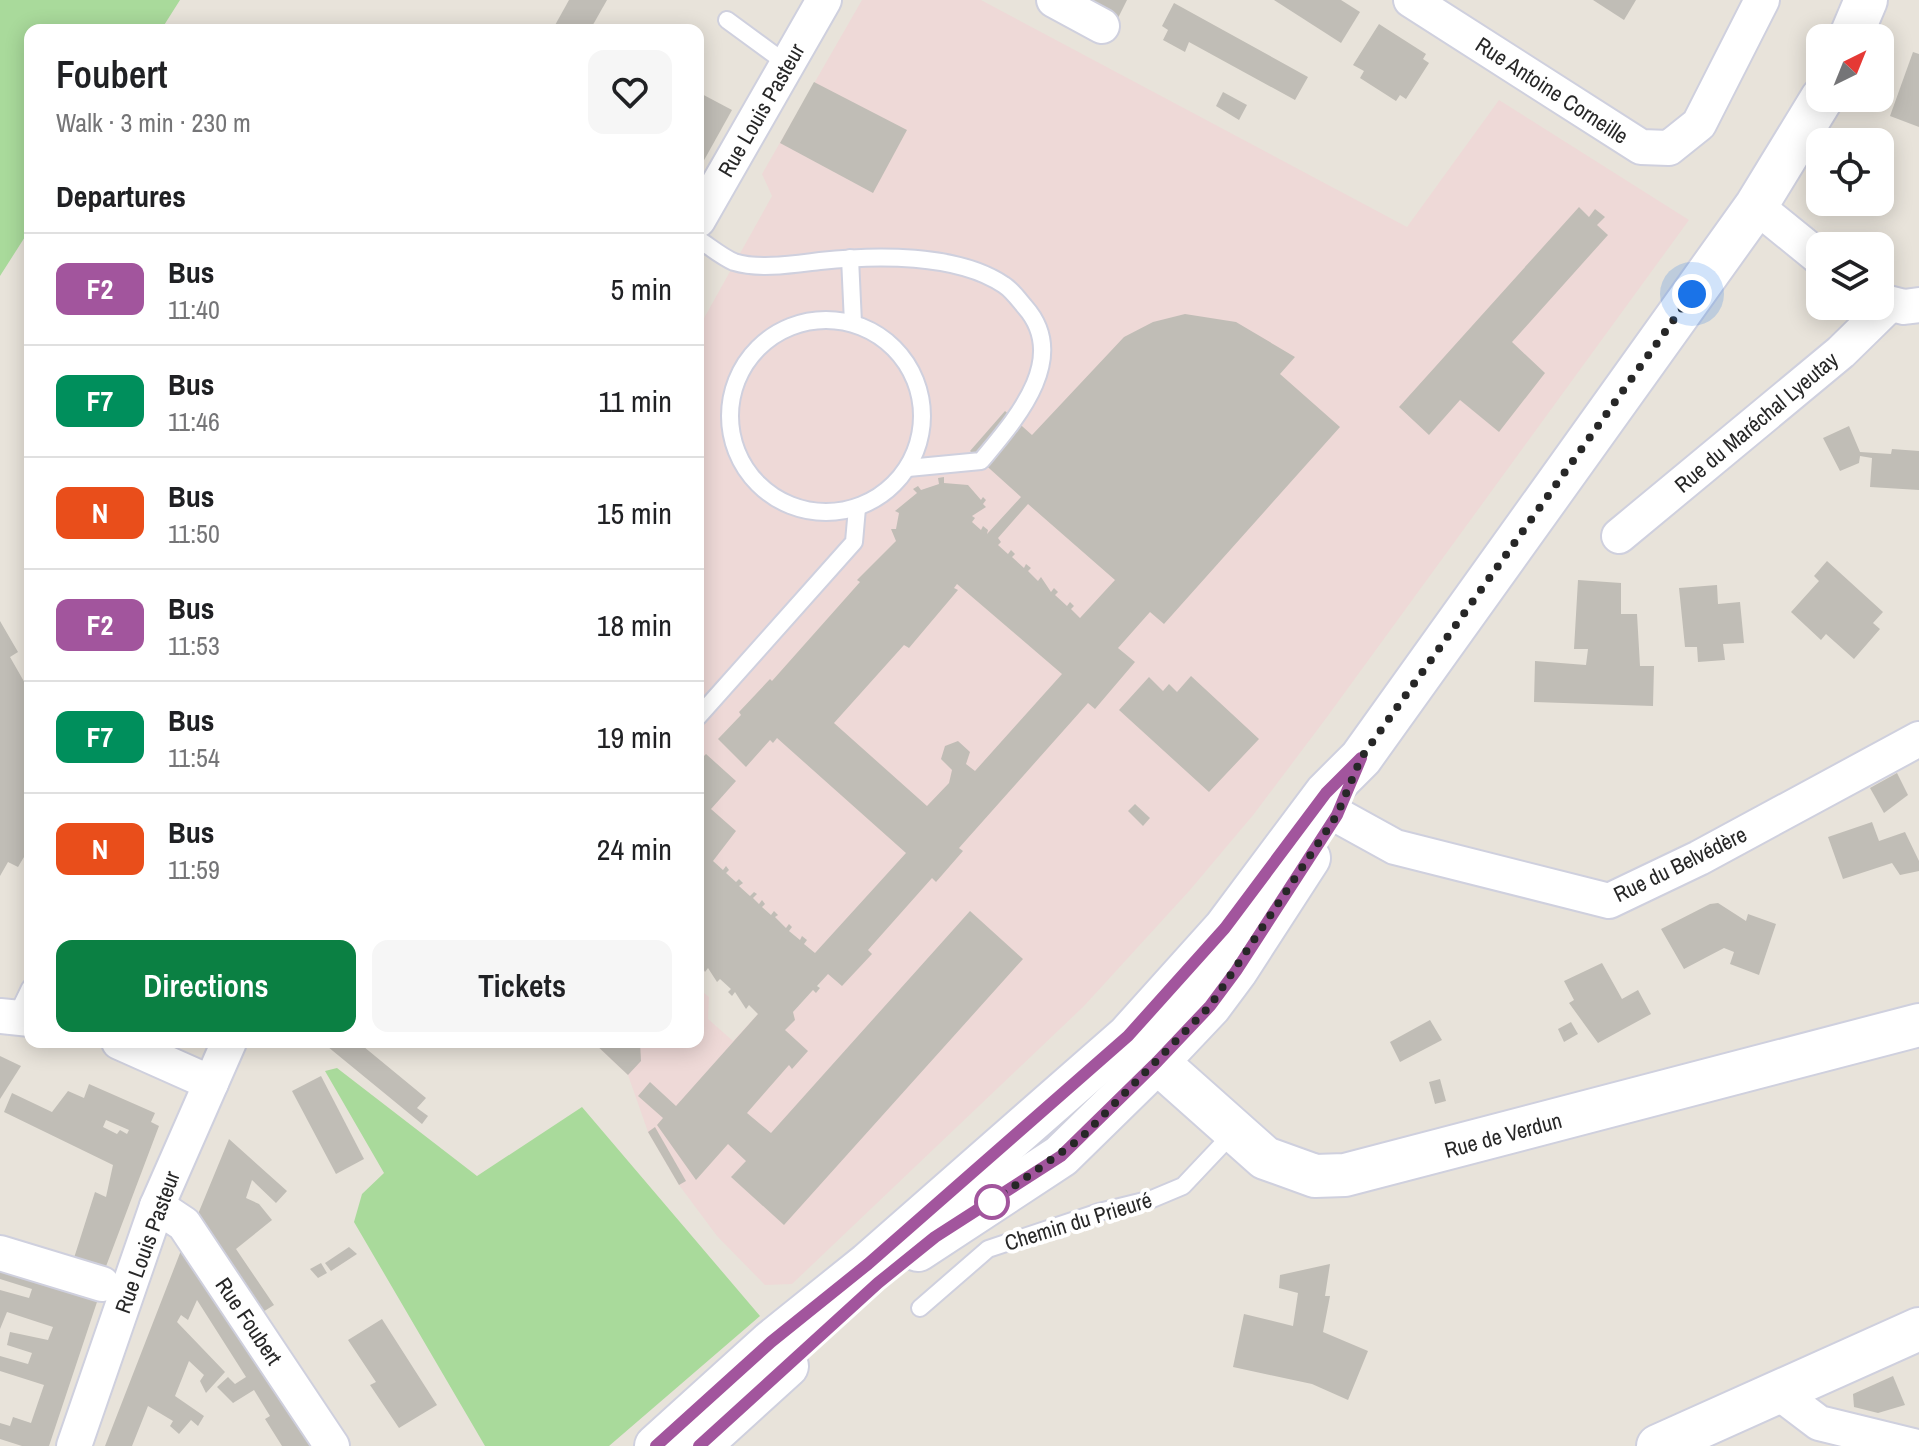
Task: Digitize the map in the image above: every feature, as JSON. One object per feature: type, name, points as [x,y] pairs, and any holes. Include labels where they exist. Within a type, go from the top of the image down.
[{"type":"street","name":"Rue Louis Pasteur","points":[[704,209],[824,0]]},
{"type":"street","points":[[1054,0],[1102,26]]},
{"type":"street","name":"Rue Antoine Corneille","points":[[1411,0],[1641,147],[1669,148],[1699,124],[1762,0]]},
{"type":"street","points":[[1856,24],[1866,0]]},
{"type":"street","points":[[699,1446],[878,1283],[935,1237],[1061,1156],[1143,1049],[1225,928],[1326,793],[1361,758],[1756,206],[1813,112]]},
{"type":"street","points":[[1756,206],[1806,247]]},
{"type":"street","name":"Rue du Maréchal Lyeutay","points":[[1619,536],[1896,304]]},
{"type":"street","name":"Rue du Belvédère","points":[[1337,815],[1395,847],[1609,901],[1699,858],[1919,739]]},
{"type":"street","points":[[656,1446],[771,1342],[868,1264],[1143,1049],[1210,1006],[1337,815],[1361,758]]},
{"type":"street","name":"Rue de Verdun","points":[[1143,1049],[1234,1132],[1281,1166],[1315,1176],[1345,1175],[1919,1025]]},
{"type":"street","points":[[132,1048],[211,1083]]},
{"type":"street","name":"Rue Louis Pasteur","points":[[74,1446],[157,1206],[226,1048]]},
{"type":"street","name":"Rue Foubert","points":[[157,1206],[184,1224],[332,1446]]},
{"type":"street","points":[[0,1253],[102,1284]]},
{"type":"street","points":[[1658,1446],[1919,1329]]},
{"type":"street","points":[[1778,1392],[1819,1423],[1913,1446]]},
{"type":"lane","points":[[727,20],[787,64]]},
{"type":"lane","points":[[704,243],[735,262],[786,265],[869,256],[963,266],[1006,285],[1033,316],[1043,351],[1040,375],[1021,409],[981,461],[908,468]]},
{"type":"lane","points":[[850,258],[853,323]]},
{"type":"lane","points":[[820,319],[853,323],[880,336],[902,357],[916,382],[922,411],[920,441],[908,468],[886,492],[857,508],[824,513],[792,507],[763,490],[738,455],[730,434],[729,401],[740,370],[760,344],[779,332],[820,319]]},
{"type":"lane","points":[[704,710],[854,542],[857,508]]},
{"type":"lane","name":"Chemin du Prieuré","points":[[920,1308],[988,1249],[1099,1212],[1152,1199],[1183,1186],[1234,1132]]},
{"type":"shaded area","points":[[862,0],[981,0],[1407,227],[1499,100],[1689,220],[1327,717],[1254,814],[1190,890],[1084,1006],[792,1284],[765,1285],[717,1236],[679,1185],[648,1132],[628,1075],[599,1048],[704,1048],[704,993],[709,997],[708,1019],[733,1041],[758,1014],[776,1029],[794,1018],[793,1012],[813,990],[816,992],[820,989],[815,953],[804,944],[807,940],[803,937],[800,940],[789,931],[792,927],[786,928],[775,917],[777,915],[773,912],[771,915],[762,907],[762,901],[759,904],[753,898],[754,892],[750,896],[739,886],[743,882],[739,879],[736,882],[726,873],[729,870],[725,867],[723,870],[713,861],[716,857],[704,846],[704,318],[772,196],[762,174]]},
{"type":"green space","points":[[0,0],[180,0],[165,24],[24,24],[24,238],[0,276]]},
{"type":"green space","points":[[337,1068],[477,1176],[582,1107],[760,1316],[609,1446],[485,1446],[354,1222],[362,1194],[384,1173],[325,1071]]},
{"type":"building","points":[[569,0],[607,0],[593,24],[556,24]]},
{"type":"building","points":[[1071,0],[1127,0],[1118,18],[1106,10]]},
{"type":"building","points":[[1274,0],[1341,0],[1360,12],[1341,43]]},
{"type":"building","points":[[1593,0],[1636,0],[1624,20]]},
{"type":"building","points":[[1174,3],[1308,77],[1295,100],[1189,42],[1185,52],[1163,40],[1168,30],[1162,26]]},
{"type":"building","points":[[1379,24],[1426,54],[1423,59],[1429,63],[1406,99],[1400,95],[1396,101],[1360,78],[1364,71],[1353,65]]},
{"type":"building","points":[[1913,52],[1919,54],[1919,127],[1890,116],[1894,112]]},
{"type":"building","points":[[814,82],[907,130],[873,193],[780,143]]},
{"type":"building","points":[[1223,92],[1247,105],[1239,120],[1216,106]]},
{"type":"building","points":[[704,95],[732,110],[704,160]]},
{"type":"building","points":[[1579,207],[1589,217],[1595,209],[1605,217],[1597,225],[1608,235],[1512,342],[1545,373],[1499,432],[1460,400],[1429,435],[1399,407]]},
{"type":"building","points":[[1185,314],[1236,322],[1295,357],[1280,374],[1340,427],[1164,624],[1150,612],[1118,648],[1135,662],[1095,709],[1088,703],[959,848],[963,851],[936,882],[932,878],[868,950],[872,954],[842,986],[828,974],[817,986],[820,988],[816,993],[813,990],[793,1012],[795,1020],[785,1030],[808,1051],[792,1069],[789,1065],[747,1113],[771,1133],[970,911],[1023,959],[784,1225],[731,1177],[746,1161],[728,1144],[696,1180],[657,1125],[663,1118],[638,1096],[650,1082],[676,1106],[758,1014],[749,1005],[746,1009],[735,992],[732,996],[728,992],[731,989],[720,979],[717,982],[708,968],[704,970],[704,756],[706,754],[736,781],[711,809],[736,831],[713,861],[723,870],[726,866],[729,870],[726,873],[736,882],[739,879],[743,883],[739,886],[750,896],[754,892],[757,894],[753,898],[759,904],[762,900],[765,904],[762,907],[771,915],[774,911],[778,915],[775,917],[786,928],[789,924],[792,927],[789,931],[800,940],[802,936],[807,940],[804,944],[815,953],[906,853],[777,738],[773,743],[770,740],[746,767],[718,739],[741,715],[739,712],[770,679],[772,681],[860,582],[857,580],[896,541],[891,529],[896,529],[899,513],[895,511],[917,493],[913,489],[918,486],[921,490],[939,484],[938,478],[944,477],[944,483],[968,485],[981,500],[983,497],[986,500],[983,504],[986,507],[972,516],[975,518],[972,522],[981,530],[983,526],[988,530],[987,534],[1021,497],[970,451],[1005,411],[1032,435],[1124,337],[1153,322]],"holes":[[[1028,504],[1115,580],[1080,618],[1071,609],[1074,606],[1070,602],[1067,606],[1055,595],[1058,592],[1054,588],[1051,592],[1041,577],[1038,581],[1028,571],[1031,568],[1026,564],[1024,568],[1012,557],[1015,554],[1011,550],[1008,554],[998,545],[1001,542],[998,538]],[[957,584],[1062,674],[975,771],[966,764],[970,752],[958,741],[945,746],[941,759],[952,770],[949,783],[927,806],[834,723],[904,645],[909,648],[958,590],[954,588]]]},
{"type":"building","points":[[1849,426],[1860,452],[1891,454],[1892,449],[1919,451],[1919,490],[1870,487],[1872,458],[1860,456],[1859,463],[1840,471],[1823,438]]},
{"type":"building","points":[[1827,561],[1883,612],[1873,623],[1880,629],[1854,659],[1826,634],[1821,640],[1791,612],[1819,581],[1814,576]]},
{"type":"building","points":[[1578,580],[1621,583],[1621,614],[1637,614],[1640,666],[1654,666],[1653,706],[1534,702],[1535,661],[1586,665],[1588,649],[1574,649]]},
{"type":"building","points":[[1717,585],[1718,604],[1740,602],[1744,643],[1723,644],[1725,660],[1698,662],[1697,647],[1685,647],[1679,588]]},
{"type":"building","points":[[0,621],[18,652],[10,657],[24,682],[24,857],[18,867],[8,862],[0,876]]},
{"type":"building","points":[[1191,676],[1259,739],[1209,792],[1119,710],[1149,677],[1163,691],[1169,684],[1177,692]]},
{"type":"building","points":[[1897,773],[1908,795],[1884,813],[1870,788]]},
{"type":"building","points":[[1135,804],[1150,818],[1143,826],[1128,811]]},
{"type":"building","points":[[1872,822],[1879,841],[1905,832],[1919,861],[1919,871],[1900,875],[1892,863],[1843,879],[1828,837]]},
{"type":"building","points":[[1718,903],[1746,921],[1748,914],[1776,924],[1759,975],[1730,964],[1734,952],[1724,948],[1684,969],[1661,929],[1710,904]]},
{"type":"building","points":[[1602,963],[1622,999],[1638,990],[1651,1014],[1598,1043],[1569,1003],[1574,1000],[1564,981]]},
{"type":"building","points":[[1430,1020],[1442,1040],[1400,1062],[1390,1042]]},
{"type":"building","points":[[1571,1022],[1578,1034],[1564,1042],[1558,1029]]},
{"type":"building","points":[[329,1048],[365,1048],[426,1098],[417,1108],[428,1116],[422,1124]]},
{"type":"building","points":[[599,1048],[640,1048],[641,1061],[628,1075]]},
{"type":"building","points":[[0,1056],[21,1066],[0,1099]]},
{"type":"building","points":[[321,1076],[364,1159],[336,1174],[292,1091]]},
{"type":"building","points":[[1440,1079],[1446,1101],[1435,1104],[1429,1082]]},
{"type":"building","points":[[89,1084],[155,1113],[151,1122],[159,1126],[105,1269],[74,1258],[95,1192],[106,1197],[113,1165],[4,1112],[12,1093],[52,1112],[68,1091],[84,1098]],"holes":[[[106,1120],[129,1130],[127,1134],[120,1130],[117,1134],[103,1127]]]},
{"type":"building","points":[[655,1127],[686,1181],[679,1185],[648,1132]]},
{"type":"building","points":[[229,1139],[287,1191],[276,1203],[252,1180],[246,1198],[259,1204],[272,1220],[236,1249],[274,1305],[258,1315],[198,1214]]},
{"type":"building","points":[[349,1247],[357,1254],[331,1271],[325,1263]]},
{"type":"building","points":[[182,1248],[315,1446],[282,1446],[265,1419],[270,1416],[254,1390],[233,1403],[217,1387],[228,1377],[235,1384],[246,1377],[197,1300],[188,1320],[181,1315],[177,1322],[225,1372],[206,1393],[200,1381],[204,1375],[189,1361],[175,1396],[204,1416],[198,1426],[191,1420],[179,1434],[170,1426],[173,1421],[148,1406],[132,1446],[105,1446]]},
{"type":"building","points":[[0,1256],[102,1287],[49,1446],[22,1446],[0,1439],[0,1423],[10,1426],[13,1417],[31,1423],[44,1385],[0,1371],[0,1356],[28,1364],[32,1353],[7,1345],[10,1332],[48,1340],[53,1327],[7,1312],[0,1329],[0,1290],[29,1298],[32,1289],[0,1279]]},
{"type":"building","points":[[321,1263],[327,1273],[318,1278],[310,1269]]},
{"type":"building","points":[[1330,1264],[1325,1296],[1330,1296],[1323,1332],[1368,1351],[1348,1400],[1312,1384],[1233,1367],[1244,1314],[1293,1326],[1298,1293],[1279,1288],[1280,1275]]},
{"type":"building","points":[[382,1319],[437,1405],[399,1428],[370,1385],[376,1382],[348,1340]]},
{"type":"building","points":[[1893,1376],[1905,1405],[1878,1413],[1854,1407],[1853,1394]]},
{"type":"bus line","name":"F2","points":[[656,1446],[771,1342],[868,1264],[1128,1036],[1225,928],[1326,793],[1361,758],[1337,815],[1236,971],[1210,1006],[1157,1062],[1061,1156],[935,1237],[878,1283],[699,1446]]},
{"type":"route","points":[[992,1202],[1061,1156],[1080,1139],[1210,1006],[1337,815],[1361,758],[1692,294]]}]
